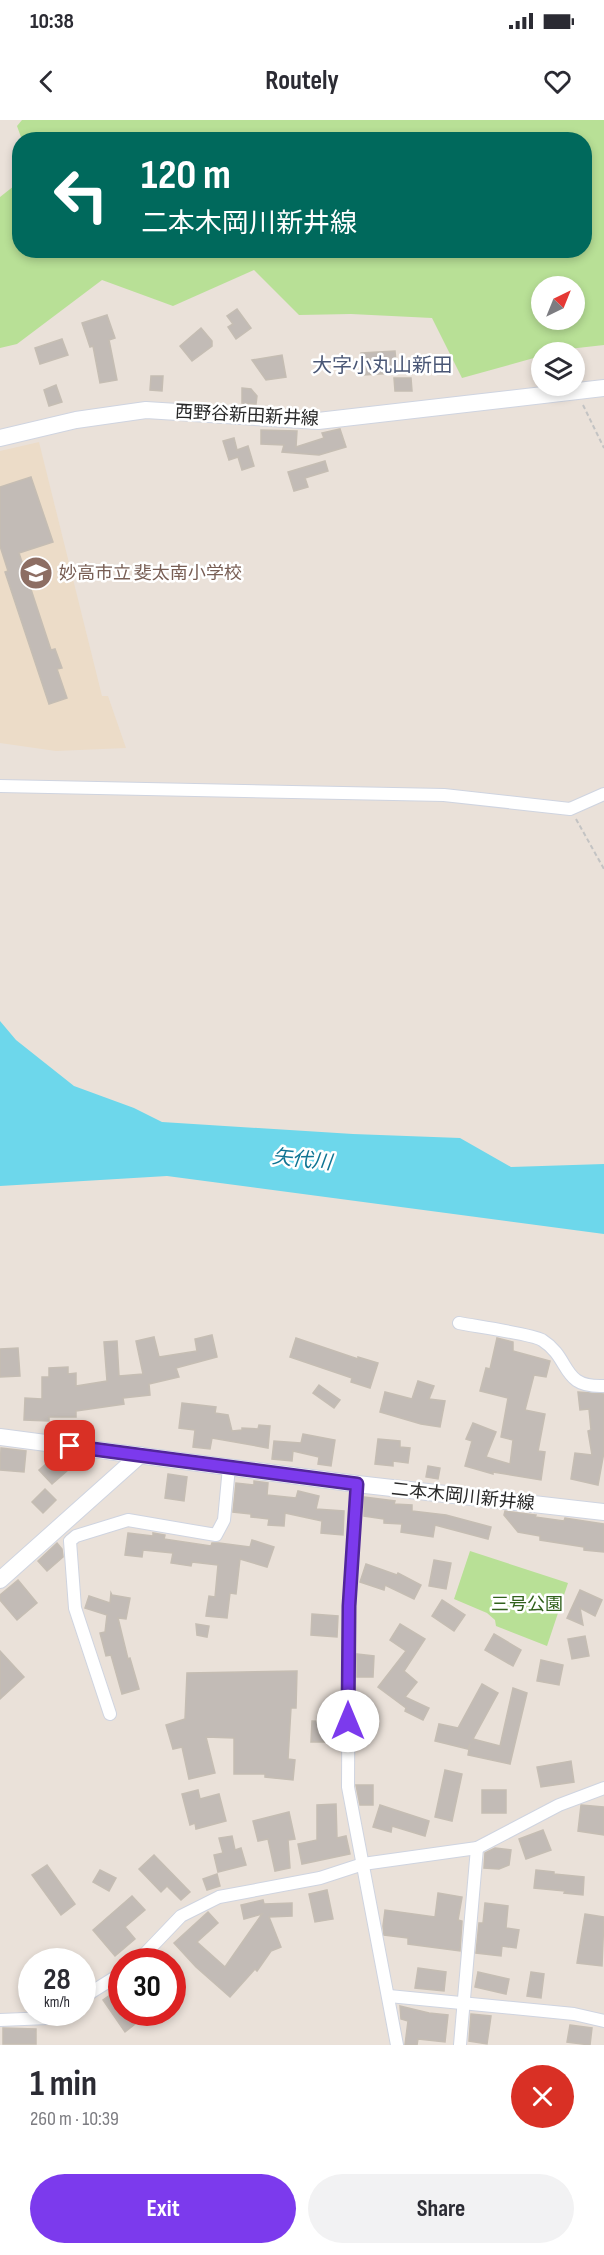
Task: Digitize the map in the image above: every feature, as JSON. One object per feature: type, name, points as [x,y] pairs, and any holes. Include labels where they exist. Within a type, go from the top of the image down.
[{"type":"main road","name":"西野谷新田新井線","points":[[585,389],[604,388]]},
{"type":"main road","name":"西野谷新田新井線","points":[[0,438],[75,420],[146,410],[318,421],[531,395]]},
{"type":"main road","name":"二本木岡川新井線","points":[[0,1437],[357,1484],[604,1512]]},
{"type":"main road","points":[[0,1580],[140,1455]]},
{"type":"street","points":[[0,786],[444,795],[570,809],[604,794]]},
{"type":"street","points":[[459,1323],[541,1339],[563,1361],[572,1379],[587,1387],[604,1386]]},
{"type":"street","points":[[70,1541],[76,1536],[128,1520],[216,1535],[224,1520],[229,1467]]},
{"type":"street","points":[[357,1484],[349,1606],[348,1787],[397,2045]]},
{"type":"street","points":[[58,1528],[70,1541],[75,1608],[110,1714]]},
{"type":"street","points":[[150,1948],[181,1916],[219,1897],[320,1878],[363,1864],[477,1848],[559,1805],[604,1788]]},
{"type":"street","points":[[460,2045],[477,1848]]},
{"type":"street","points":[[389,1996],[574,2014],[604,2021]]},
{"type":"street","points":[[0,2020],[18,2019]]},
{"type":"path","points":[[578,396],[604,448]]},
{"type":"path","points":[[570,809],[604,869]]},
{"type":"shaded area","name":"妙高市立 斐太南小学校","points":[[39,442],[102,696],[108,696],[126,748],[56,751],[0,743],[0,451]]},
{"type":"green space","points":[[22,120],[604,120],[604,345],[585,347],[585,342],[531,342],[531,359],[462,378],[432,318],[351,314],[299,315],[254,270],[173,306],[102,280],[17,344],[0,348],[0,197],[12,188],[12,258],[592,258],[592,132],[19,132],[17,126]]},
{"type":"green space","name":"三号公園","points":[[470,1551],[568,1583],[547,1646],[496,1626],[495,1620],[487,1613],[454,1599]]},
{"type":"water","name":"矢代川","points":[[0,1021],[16,1040],[74,1086],[134,1108],[162,1122],[460,1138],[511,1167],[604,1164],[604,1234],[167,1176],[0,1186]]},
{"type":"building","points":[[237,309],[251,328],[236,339],[228,327],[233,324],[227,316]]},
{"type":"building","points":[[107,315],[115,338],[109,340],[117,380],[100,383],[93,346],[90,347],[82,323]]},
{"type":"building","points":[[201,328],[212,341],[212,346],[192,361],[180,346]]},
{"type":"building","points":[[62,339],[68,355],[40,364],[35,348]]},
{"type":"building","points":[[395,351],[397,373],[363,375],[361,353]]},
{"type":"building","points":[[282,355],[286,377],[266,380],[252,360]]},
{"type":"building","points":[[151,376],[163,376],[162,391],[150,390]]},
{"type":"building","points":[[394,378],[411,378],[412,391],[395,391]]},
{"type":"building","points":[[56,385],[62,402],[49,406],[44,390]]},
{"type":"building","points":[[242,388],[251,389],[257,396],[256,404],[242,403]]},
{"type":"building","points":[[340,429],[346,447],[319,455],[282,452],[284,445],[261,444],[261,430],[297,431],[296,447],[324,438],[322,433]]},
{"type":"building","points":[[234,438],[237,450],[248,446],[254,466],[242,470],[238,457],[229,460],[223,441]]},
{"type":"building","points":[[325,461],[328,471],[305,478],[308,487],[294,491],[288,472]]},
{"type":"building","points":[[31,477],[53,542],[19,553],[51,650],[55,649],[62,668],[57,669],[67,698],[49,704],[5,572],[8,571],[0,546],[0,487]]},
{"type":"building","points":[[212,1335],[217,1357],[176,1368],[179,1377],[149,1384],[150,1395],[123,1398],[124,1404],[76,1411],[76,1417],[49,1417],[49,1421],[24,1420],[25,1398],[42,1399],[42,1377],[49,1377],[49,1368],[68,1367],[68,1374],[76,1373],[76,1386],[107,1381],[104,1342],[117,1341],[119,1376],[143,1374],[136,1341],[154,1337],[159,1357],[197,1351],[195,1339]]},
{"type":"building","points":[[296,1338],[358,1359],[358,1357],[378,1363],[370,1388],[351,1382],[352,1378],[290,1357]]},
{"type":"building","points":[[497,1338],[513,1342],[513,1351],[550,1361],[546,1377],[534,1375],[525,1410],[545,1414],[538,1451],[545,1452],[541,1480],[493,1472],[493,1474],[465,1466],[472,1441],[466,1439],[473,1423],[496,1432],[486,1457],[510,1464],[513,1440],[501,1437],[508,1398],[480,1391],[486,1368],[490,1369]]},
{"type":"building","points":[[18,1348],[20,1376],[0,1377],[0,1349]]},
{"type":"building","points":[[418,1381],[434,1386],[429,1399],[445,1401],[440,1427],[380,1412],[385,1392],[412,1399]]},
{"type":"building","points":[[319,1385],[340,1400],[334,1408],[313,1393]]},
{"type":"building","points":[[578,1392],[604,1394],[604,1452],[598,1485],[571,1479],[575,1453],[592,1455],[588,1431],[591,1430],[589,1409],[580,1410]]},
{"type":"building","points":[[182,1403],[216,1407],[215,1413],[228,1415],[232,1431],[242,1430],[242,1428],[258,1429],[259,1425],[270,1426],[268,1448],[212,1438],[210,1449],[193,1447],[195,1430],[179,1428]]},
{"type":"building","points":[[303,1434],[335,1440],[331,1466],[318,1464],[319,1457],[293,1451],[292,1461],[272,1459],[274,1441],[301,1443]]},
{"type":"building","points":[[378,1439],[400,1441],[400,1447],[410,1448],[408,1463],[393,1461],[393,1466],[375,1464]]},
{"type":"building","points":[[1,1448],[26,1451],[24,1472],[0,1470]]},
{"type":"building","points":[[55,1456],[68,1470],[52,1484],[39,1470]]},
{"type":"building","points":[[428,1466],[440,1468],[438,1479],[426,1477]]},
{"type":"building","points":[[168,1474],[187,1477],[184,1501],[165,1498]]},
{"type":"building","points":[[254,1481],[268,1483],[267,1495],[296,1498],[298,1491],[319,1496],[316,1509],[344,1511],[343,1535],[321,1533],[322,1521],[285,1513],[284,1526],[268,1525],[269,1519],[233,1512],[236,1483],[254,1485]]},
{"type":"building","points":[[45,1489],[56,1500],[43,1513],[32,1502]]},
{"type":"building","points":[[364,1497],[395,1501],[394,1504],[412,1505],[412,1511],[446,1515],[491,1527],[488,1539],[435,1525],[433,1537],[401,1532],[402,1524],[384,1523],[384,1519],[364,1516]]},
{"type":"building","points":[[505,1511],[564,1521],[565,1518],[604,1524],[604,1552],[540,1540],[540,1536],[518,1532],[504,1515]]},
{"type":"building","points":[[128,1533],[153,1536],[153,1533],[165,1535],[164,1539],[211,1546],[212,1543],[219,1543],[250,1547],[252,1540],[274,1547],[267,1567],[240,1559],[236,1594],[230,1593],[227,1618],[206,1616],[209,1596],[215,1597],[218,1565],[192,1562],[191,1566],[171,1563],[173,1553],[143,1550],[142,1557],[125,1555]]},
{"type":"building","points":[[57,1543],[62,1549],[63,1557],[47,1571],[38,1561]]},
{"type":"building","points":[[434,1560],[451,1563],[446,1589],[429,1586]]},
{"type":"building","points":[[366,1564],[397,1575],[398,1573],[421,1585],[414,1599],[385,1585],[384,1590],[360,1582]]},
{"type":"building","points":[[18,1580],[37,1603],[17,1620],[0,1600],[0,1595]]},
{"type":"building","points":[[580,1590],[602,1600],[595,1616],[580,1608],[583,1625],[567,1618]]},
{"type":"building","points":[[111,1593],[130,1598],[126,1619],[118,1618],[128,1659],[130,1658],[139,1689],[122,1694],[111,1655],[106,1656],[100,1633],[105,1632],[107,1615],[85,1608],[89,1596],[110,1603]]},
{"type":"building","points":[[442,1600],[465,1615],[454,1631],[432,1616]]},
{"type":"building","points":[[312,1614],[338,1616],[337,1637],[311,1635]]},
{"type":"building","points":[[196,1624],[209,1626],[207,1637],[197,1635]]},
{"type":"building","points":[[400,1624],[425,1639],[404,1671],[417,1682],[405,1697],[429,1708],[423,1720],[405,1711],[406,1708],[378,1687],[406,1651],[390,1640]]},
{"type":"building","points":[[494,1634],[521,1650],[513,1666],[485,1650]]},
{"type":"building","points":[[585,1636],[589,1656],[572,1659],[568,1639]]},
{"type":"building","points":[[0,1651],[24,1677],[0,1699]]},
{"type":"building","points":[[357,1654],[374,1656],[373,1677],[357,1677]]},
{"type":"building","points":[[541,1660],[563,1665],[559,1685],[537,1681]]},
{"type":"building","points":[[297,1671],[296,1708],[291,1708],[288,1759],[295,1760],[293,1780],[265,1777],[265,1774],[234,1774],[234,1738],[206,1737],[215,1773],[189,1779],[182,1747],[173,1749],[166,1725],[185,1719],[187,1673]]},
{"type":"building","points":[[482,1684],[498,1693],[473,1739],[500,1746],[513,1688],[527,1693],[510,1764],[468,1755],[470,1744],[468,1749],[435,1741],[439,1724],[458,1728]]},
{"type":"building","points":[[312,1721],[332,1722],[331,1742],[311,1742]]},
{"type":"building","points":[[571,1761],[574,1782],[541,1787],[537,1767]]},
{"type":"building","points":[[445,1770],[462,1774],[452,1821],[435,1817]]},
{"type":"building","points":[[356,1785],[373,1785],[373,1805],[360,1805]]},
{"type":"building","points":[[198,1790],[200,1799],[219,1794],[226,1821],[196,1829],[195,1823],[190,1825],[182,1794]]},
{"type":"building","points":[[482,1790],[506,1790],[506,1813],[482,1813]]},
{"type":"building","points":[[336,1804],[337,1838],[346,1836],[350,1854],[302,1864],[298,1844],[317,1840],[317,1805]]},
{"type":"building","points":[[380,1805],[429,1821],[425,1836],[392,1826],[391,1832],[373,1827]]},
{"type":"building","points":[[581,1805],[604,1807],[604,1835],[578,1831]]},
{"type":"building","points":[[289,1812],[295,1839],[288,1840],[290,1868],[275,1871],[268,1839],[258,1841],[253,1821]]},
{"type":"building","points":[[543,1830],[551,1850],[526,1859],[519,1839]]},
{"type":"building","points":[[232,1836],[235,1850],[241,1848],[246,1865],[218,1872],[214,1855],[223,1853],[219,1838]]},
{"type":"building","points":[[495,1848],[511,1850],[509,1865],[499,1869],[484,1868],[485,1853]]},
{"type":"building","points":[[154,1855],[190,1892],[181,1900],[167,1886],[161,1892],[139,1869]]},
{"type":"building","points":[[47,1865],[75,1904],[61,1915],[32,1875]]},
{"type":"building","points":[[100,1870],[116,1878],[109,1891],[93,1882]]},
{"type":"building","points":[[536,1870],[584,1877],[583,1895],[534,1888]]},
{"type":"building","points":[[217,1874],[220,1886],[207,1890],[203,1879]]},
{"type":"building","points":[[327,1890],[333,1919],[315,1922],[309,1894]]},
{"type":"building","points":[[438,1893],[462,1897],[458,1920],[462,1921],[460,1951],[408,1944],[408,1938],[384,1935],[385,1910],[435,1917]]},
{"type":"building","points":[[132,1896],[145,1910],[125,1927],[135,1939],[124,1948],[108,1948],[93,1930]]},
{"type":"building","points":[[263,1900],[264,1904],[292,1903],[292,1916],[269,1917],[281,1947],[271,1951],[257,1971],[255,1969],[230,1997],[186,1956],[186,1948],[179,1948],[174,1943],[208,1912],[218,1923],[197,1942],[225,1967],[262,1914],[244,1919],[241,1905]]},
{"type":"building","points":[[485,1903],[508,1906],[506,1928],[519,1930],[516,1948],[502,1946],[501,1956],[476,1953],[479,1923],[483,1923]]},
{"type":"building","points":[[585,1914],[604,1917],[602,1966],[577,1963]]},
{"type":"building","points":[[418,1968],[446,1972],[444,1991],[415,1988]]},
{"type":"building","points":[[478,1972],[509,1979],[506,1994],[475,1987]]},
{"type":"building","points":[[531,1972],[544,1974],[541,1998],[527,1996]]},
{"type":"building","points":[[108,1997],[108,2007],[103,2000]]},
{"type":"building","points":[[400,2006],[448,2015],[445,2042],[418,2039],[417,2045],[405,2045],[408,2021],[401,2019]]},
{"type":"building","points":[[471,2014],[491,2016],[487,2044],[469,2041]]},
{"type":"building","points":[[570,2025],[592,2028],[590,2045],[567,2042]]},
{"type":"building","points":[[121,2026],[133,2026],[125,2032]]},
{"type":"building","points":[[3,2028],[36,2029],[36,2044],[3,2044]]},
{"type":"place","name":"妙高市立 斐太南小学校","points":[[36,573]]},
{"type":"district","name":"大字小丸山新田","points":[[382,365]]},
{"type":"route","points":[[70,1446],[357,1484],[349,1606],[348,1721]]}]
